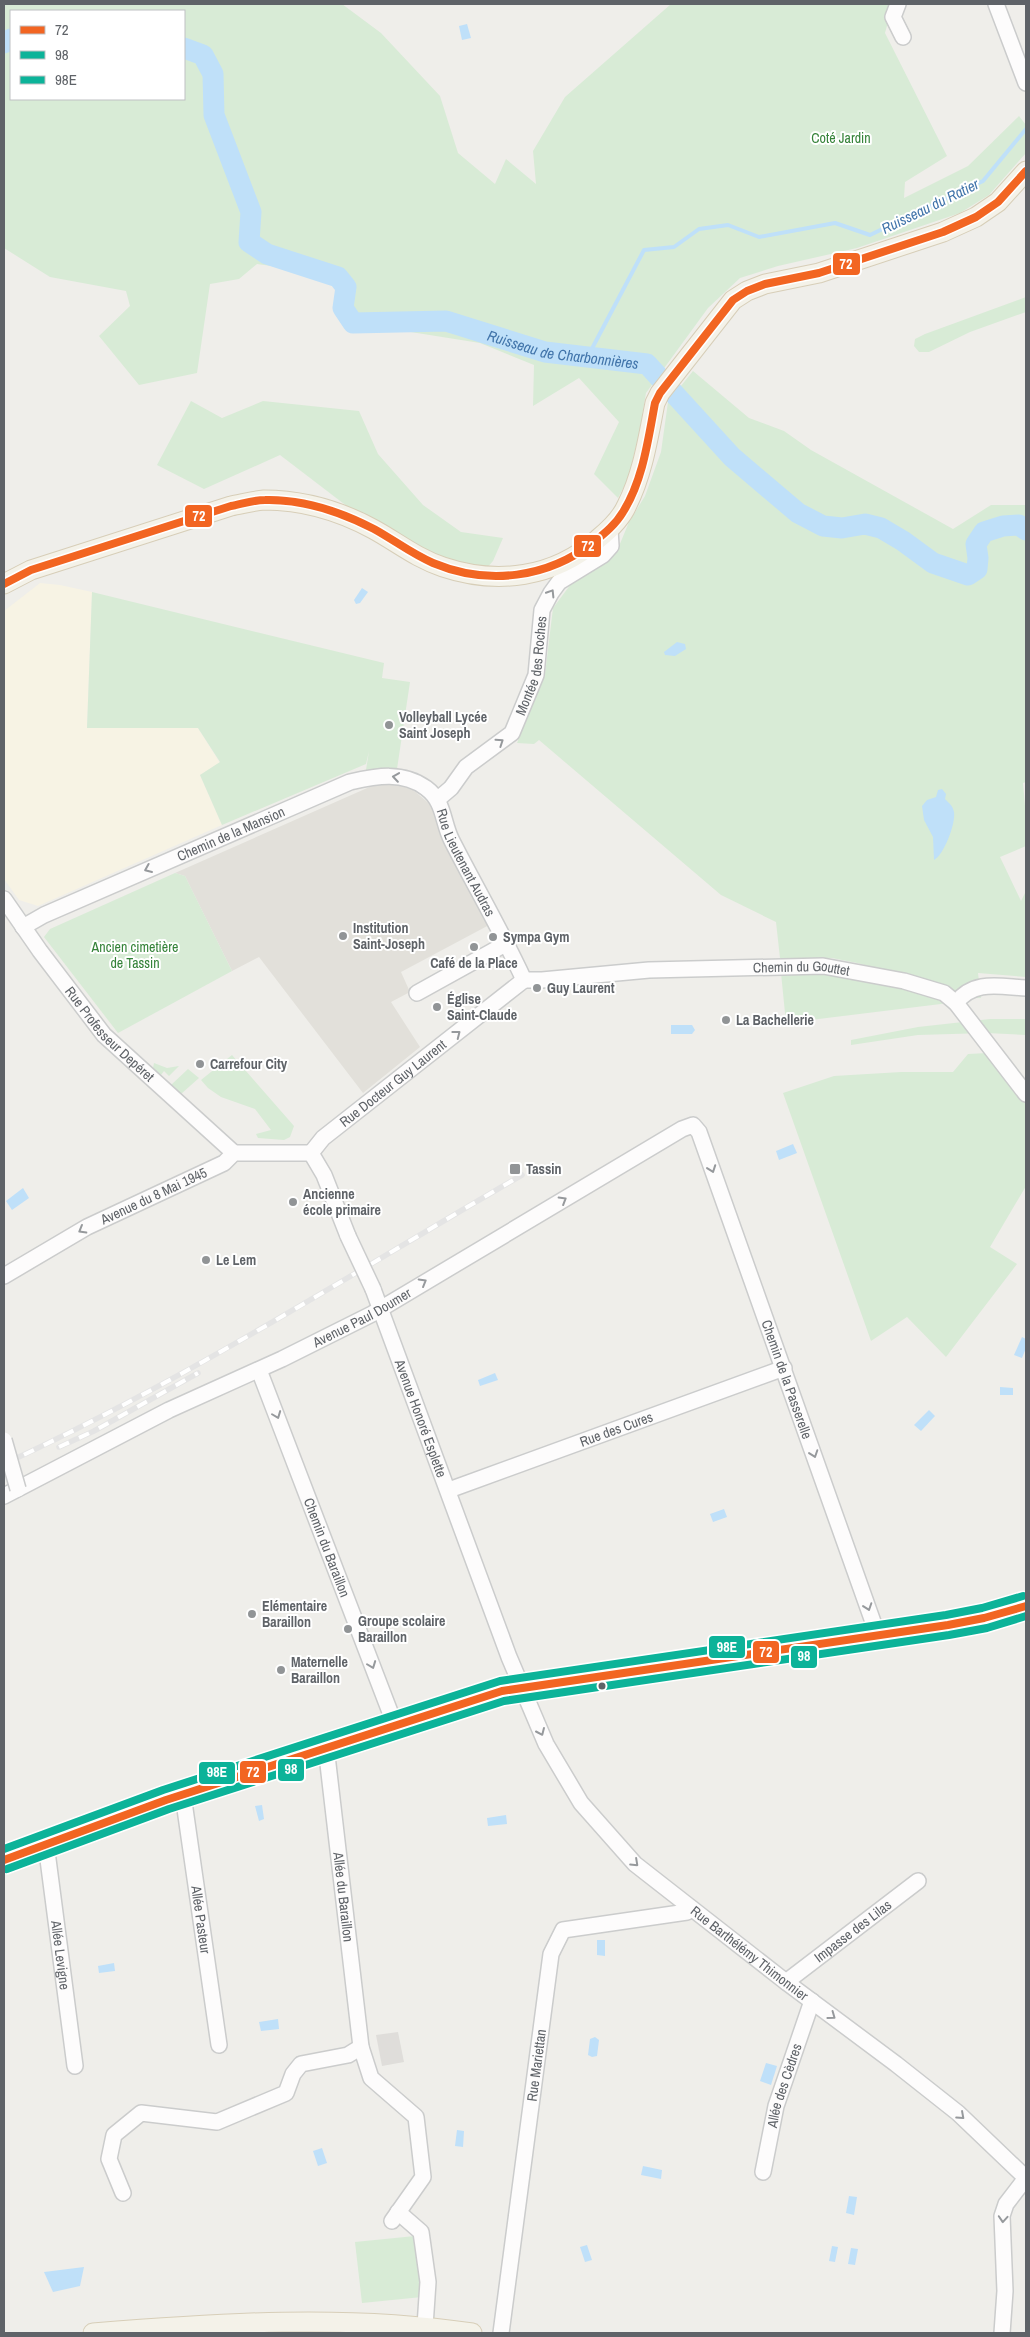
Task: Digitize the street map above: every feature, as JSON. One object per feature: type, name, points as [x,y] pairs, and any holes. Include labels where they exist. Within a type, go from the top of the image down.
[{"type":"main road","points":[[4,584],[31,570],[201,515],[231,506],[264,500],[302,504],[339,513],[374,530],[413,555],[443,567],[480,576],[519,577],[552,568],[583,553],[610,529],[627,506],[641,473],[655,403],[660,393],[733,300],[747,290],[765,284],[819,273],[942,232],[976,218],[998,202],[1026,171]]},
{"type":"main road","points":[[4,1860],[183,1795],[489,1694],[523,1686],[878,1636],[984,1618],[1026,1606]]},
{"type":"main road","points":[[93,2333],[180,2331],[337,2321],[472,2333]]},
{"type":"street","points":[[898,4],[893,17],[903,37]]},
{"type":"street","points":[[996,4],[1026,83]]},
{"type":"street","name":"Montée des Roches","points":[[438,799],[451,788],[476,757],[512,733],[536,675],[542,610],[551,592],[559,582],[603,555],[611,546],[610,529]]},
{"type":"street","name":"Chemin de la Mansion","points":[[23,927],[39,917],[79,899],[350,782],[375,776],[395,776],[411,780],[425,788],[438,799]]},
{"type":"street","name":"Rue Lieutenant Audras","points":[[438,799],[449,836],[507,943],[524,980]]},
{"type":"street","name":"Rue Professeur Depéret","points":[[4,899],[55,971],[115,1046],[234,1153]]},
{"type":"street","points":[[416,993],[507,943]]},
{"type":"street","name":"Chemin du Gouttet","points":[[524,980],[649,970],[822,966],[904,980],[944,993],[956,1002],[1026,1094]]},
{"type":"street","name":"Rue Docteur Guy Laurent","points":[[311,1153],[323,1138],[524,980]]},
{"type":"street","points":[[956,1002],[972,988],[981,986],[1026,988]]},
{"type":"street","name":"Avenue Paul Doumer","points":[[4,1496],[169,1410],[259,1370],[382,1308],[682,1128],[693,1126]]},
{"type":"street","name":"Chemin de la Passerelle","points":[[693,1126],[699,1132],[878,1636]]},
{"type":"street","points":[[234,1153],[311,1153]]},
{"type":"street","name":"Avenue du 8 Mai 1945","points":[[4,1276],[87,1227],[224,1163],[234,1153]]},
{"type":"street","name":"Avenue Honoré Esplette","points":[[311,1153],[324,1174],[348,1236],[382,1308],[509,1657],[523,1686]]},
{"type":"street","name":"Rue des Cures","points":[[449,1490],[784,1368]]},
{"type":"street","name":"Chemin du Baraillon","points":[[259,1370],[395,1725]]},
{"type":"street","points":[[4,1440],[18,1489]]},
{"type":"street","name":"Rue Barthélémy Thimonnier","points":[[523,1686],[546,1744],[581,1803],[635,1864],[786,1982],[896,2064],[958,2114],[1026,2178]]},
{"type":"street","name":"Allée du Baraillon","points":[[326,1747],[361,2047],[371,2078],[416,2117],[423,2177],[395,2217],[420,2232],[428,2282],[431,2330]]},
{"type":"street","name":"Allée Pasteur","points":[[183,1795],[219,2045]]},
{"type":"street","name":"Allée Levigne","points":[[46,1844],[75,2066]]},
{"type":"street","name":"Impasse des Lilas","points":[[786,1982],[918,1881]]},
{"type":"street","name":"Rue Mariettan","points":[[501,2333],[551,1954],[562,1930],[687,1912],[691,1908]]},
{"type":"street","name":"Allée des Cèdres","points":[[763,2172],[776,2106],[812,2001]]},
{"type":"street","points":[[123,2193],[108,2159],[114,2135],[141,2113],[217,2122],[286,2093],[293,2074],[301,2064],[348,2056],[361,2047]]},
{"type":"street","points":[[1002,2333],[1005,2291],[1002,2216],[1006,2204],[1026,2178]]},
{"type":"shaded area","points":[[40,583],[92,592],[87,728],[198,728],[220,763],[200,775],[222,825],[38,906],[19,900],[4,879],[4,611]]},
{"type":"shaded area","name":"Institution Saint-Joseph","points":[[387,782],[400,783],[412,789],[432,806],[443,841],[491,924],[401,972],[410,992],[391,1002],[420,1047],[363,1093],[259,957],[232,971],[185,876],[175,873],[374,785]]},
{"type":"shaded area","points":[[398,2032],[404,2062],[382,2066],[376,2035]]},
{"type":"green space","name":"Coté Jardin","points":[[4,4],[342,4],[381,33],[440,96],[458,153],[495,184],[506,159],[536,184],[533,151],[565,97],[671,4],[893,4],[885,33],[947,156],[905,182],[904,198],[968,166],[1019,116],[1026,125],[1026,153],[989,195],[960,213],[857,248],[778,266],[740,278],[708,308],[646,393],[639,434],[628,479],[618,498],[594,474],[619,422],[579,378],[533,406],[534,365],[480,343],[354,323],[345,292],[336,275],[257,264],[239,279],[210,284],[197,373],[139,385],[99,336],[130,306],[126,291],[50,277],[4,248]]},
{"type":"green space","points":[[1026,297],[1026,312],[970,332],[929,352],[919,352],[914,346],[915,339],[925,334]]},
{"type":"green space","points":[[693,371],[749,418],[784,431],[811,450],[953,529],[991,505],[1026,505],[1026,782],[1023,783],[1026,846],[1000,857],[1021,901],[1026,891],[1026,977],[978,973],[981,998],[958,997],[949,987],[857,963],[832,958],[780,958],[776,922],[721,895],[539,740],[534,744],[517,743],[545,674],[553,608],[574,580],[617,551],[629,522],[645,496],[661,452],[668,402]]},
{"type":"green space","points":[[191,401],[222,418],[263,401],[359,411],[378,454],[423,505],[461,532],[503,538],[493,561],[480,576],[399,546],[280,455],[204,489],[157,465]]},
{"type":"green space","points":[[92,592],[384,663],[382,678],[410,682],[397,769],[366,770],[369,751],[366,764],[222,825],[200,775],[220,762],[198,728],[87,728]]},
{"type":"green space","name":"Ancien cimetière de Tassin","points":[[175,873],[185,876],[232,971],[118,1033],[44,937],[50,929]]},
{"type":"green space","points":[[819,972],[898,985],[949,1003],[786,1023],[781,973]]},
{"type":"green space","points":[[990,1019],[1026,1019],[1026,1035],[986,1033],[918,1035],[851,1045],[851,1040],[918,1027]]},
{"type":"green space","points":[[988,1053],[1026,1104],[1026,1186],[990,1247],[1017,1264],[946,1357],[907,1317],[871,1341],[783,1093],[834,1076],[901,1072],[953,1072],[968,1054]]},
{"type":"green space","points":[[232,1055],[294,1126],[290,1137],[284,1140],[258,1138],[256,1134],[271,1130],[255,1109],[221,1097],[208,1088],[201,1080]]},
{"type":"green space","points":[[154,1063],[167,1068],[179,1066],[169,1076],[164,1071],[161,1075],[153,1068]]},
{"type":"green space","points":[[188,1069],[199,1078],[181,1094],[171,1085]]},
{"type":"green space","points":[[415,2236],[422,2297],[362,2303],[355,2242]]},
{"type":"water","points":[[467,24],[471,38],[462,40],[459,26]]},
{"type":"water","points":[[362,588],[368,592],[360,603],[356,604],[354,600]]},
{"type":"water","points":[[677,642],[685,644],[686,649],[675,656],[665,655],[664,652]]},
{"type":"water","points":[[942,789],[946,794],[945,799],[953,808],[954,817],[945,846],[934,860],[933,837],[924,820],[922,806],[927,800],[936,797],[938,790]]},
{"type":"water","points":[[671,1025],[692,1025],[695,1030],[692,1034],[671,1034]]},
{"type":"water","points":[[793,1144],[797,1153],[779,1160],[776,1151]]},
{"type":"water","points":[[23,1188],[29,1198],[12,1210],[6,1201]]},
{"type":"water","points":[[1022,1337],[1026,1339],[1026,1348],[1022,1358],[1014,1355]]},
{"type":"water","points":[[495,1373],[498,1380],[480,1386],[478,1380]]},
{"type":"water","points":[[1000,1387],[1013,1388],[1013,1395],[1000,1395]]},
{"type":"water","points":[[929,1410],[935,1416],[921,1431],[914,1425]]},
{"type":"water","points":[[724,1509],[727,1517],[713,1522],[710,1514]]},
{"type":"water","points":[[262,1805],[264,1819],[259,1821],[255,1806]]},
{"type":"water","points":[[506,1815],[507,1824],[488,1826],[487,1818]]},
{"type":"water","points":[[597,1940],[605,1940],[605,1956],[597,1955]]},
{"type":"water","points":[[114,1963],[115,1971],[99,1973],[98,1966]]},
{"type":"water","points":[[278,2019],[279,2029],[261,2031],[259,2022]]},
{"type":"water","points":[[595,2037],[599,2040],[597,2056],[592,2057],[588,2055],[590,2039]]},
{"type":"water","points":[[766,2063],[777,2066],[771,2085],[760,2081]]},
{"type":"water","points":[[457,2130],[464,2131],[463,2147],[455,2146]]},
{"type":"water","points":[[322,2148],[327,2163],[318,2166],[313,2151]]},
{"type":"water","points":[[643,2166],[662,2170],[661,2179],[641,2175]]},
{"type":"water","points":[[849,2196],[857,2197],[854,2215],[846,2213]]},
{"type":"water","points":[[587,2245],[592,2260],[585,2262],[580,2247]]},
{"type":"water","points":[[832,2246],[838,2247],[835,2262],[829,2261]]},
{"type":"water","points":[[851,2248],[858,2249],[855,2265],[848,2264]]},
{"type":"water","points":[[84,2267],[80,2286],[53,2292],[44,2272]]},
{"type":"waterway","name":"Ruisseau de Charbonnières","points":[[4,43],[10,40]]},
{"type":"waterway","name":"Ruisseau de Charbonnières","points":[[185,48],[203,55],[213,74],[214,115],[251,212],[249,242],[267,254],[338,277],[346,287],[343,308],[353,323],[446,321],[545,352],[647,364],[732,457],[798,513],[823,526],[842,528],[865,524],[881,528],[933,563],[968,575],[977,569],[976,544],[984,532],[1003,526],[1019,525],[1026,530]]},
{"type":"waterway","name":"Ruisseau du Ratier","points":[[587,358],[644,250],[674,247],[699,229],[728,225],[759,237],[835,223],[870,235],[983,181],[1026,129]]},
{"type":"railway","points":[[4,1464],[71,1432],[202,1362],[522,1175]]},
{"type":"railway","points":[[59,1447],[94,1431],[198,1373]]},
{"type":"transit line","name":"72","points":[[4,584],[31,570],[231,506],[265,500],[307,504],[335,512],[374,529],[433,563],[454,570],[496,576],[517,575],[557,564],[594,542],[620,516],[630,500],[640,473],[655,403],[660,393],[733,300],[747,291],[765,284],[819,273],[943,232],[976,217],[998,202],[1026,171]]},
{"type":"transit line","name":"98E","points":[[4,1849],[163,1790],[500,1681],[946,1615],[982,1608],[1023,1596]]},
{"type":"transit line","name":"72","points":[[4,1860],[166,1800],[502,1691],[948,1625],[984,1618],[1026,1606]]},
{"type":"transit line","name":"98","points":[[7,1869],[169,1809],[504,1701],[949,1635],[987,1628],[1026,1616]]},
{"type":"place","name":"Volleyball Lycée Saint Joseph","points":[[389,725]]},
{"type":"place","name":"Institution Saint-Joseph","points":[[343,936]]},
{"type":"place","name":"Sympa Gym","points":[[493,937]]},
{"type":"place","name":"Café de la Place","points":[[474,947]]},
{"type":"place","name":"Guy Laurent","points":[[537,988]]},
{"type":"place","name":"Église Saint-Claude","points":[[437,1007]]},
{"type":"place","name":"La Bachellerie","points":[[726,1020]]},
{"type":"place","name":"Carrefour City","points":[[200,1064]]},
{"type":"place","name":"Tassin","points":[[515,1169]]},
{"type":"place","name":"Ancienne école primaire","points":[[293,1202]]},
{"type":"place","name":"Le Lem","points":[[206,1260]]},
{"type":"place","name":"Elémentaire Baraillon","points":[[252,1614]]},
{"type":"place","name":"Groupe scolaire Baraillon","points":[[348,1629]]},
{"type":"place","name":"Maternelle Baraillon","points":[[281,1670]]}]
